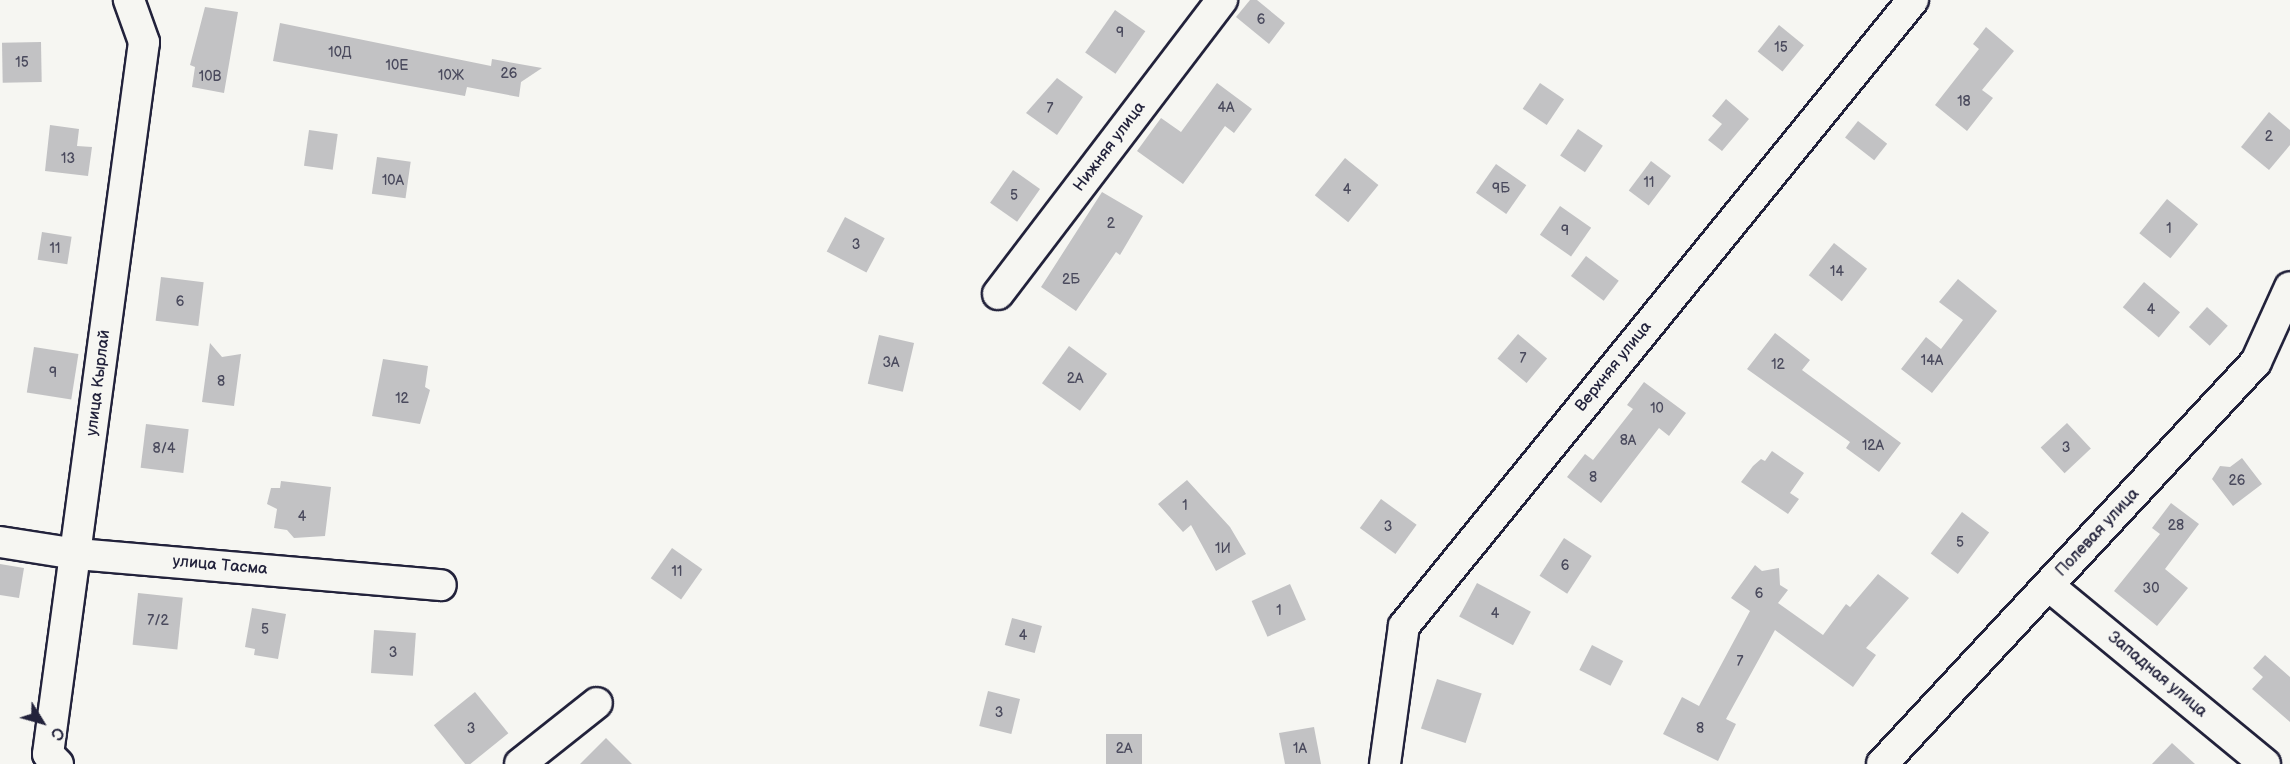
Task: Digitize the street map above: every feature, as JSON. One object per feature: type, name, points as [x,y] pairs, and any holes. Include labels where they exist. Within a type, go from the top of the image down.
[{"type":"street","name":"улица Кырлай","points":[[58,764],[48,754],[77,554],[144,42],[129,0]]},
{"type":"street","name":"Нижняя улица","points":[[998,294],[1222,0]]},
{"type":"street","name":"Верхняя улица","points":[[1385,764],[1404,626],[1912,0]]},
{"type":"street","name":"Полевая улица","points":[[1882,764],[2256,362],[2290,287]]},
{"type":"street","points":[[2256,362],[2290,336]]},
{"type":"street","name":"улица Тасма","points":[[0,542],[77,554],[441,585]]},
{"type":"street","name":"Западная улица","points":[[2049,586],[2265,764]]},
{"type":"street","points":[[520,764],[597,703]]},
{"type":"building","points":[[1250,0],[1257,0],[1285,23],[1269,44],[1236,17]]},
{"type":"building","points":[[205,7],[238,12],[224,93],[192,87],[195,67],[190,65]]},
{"type":"building","points":[[1115,10],[1145,31],[1115,74],[1085,53]]},
{"type":"building","points":[[280,23],[491,66],[492,59],[542,68],[521,82],[519,97],[467,87],[465,96],[273,61]]},
{"type":"building","points":[[1779,25],[1804,45],[1782,72],[1758,51]]},
{"type":"building","points":[[1986,27],[2014,51],[1982,90],[1993,98],[1967,131],[1935,105],[1979,49],[1973,44]]},
{"type":"building","points":[[41,42],[42,82],[3,83],[2,43]]},
{"type":"building","points":[[1057,78],[1083,97],[1057,135],[1026,113]]},
{"type":"building","points":[[1217,83],[1252,109],[1234,133],[1225,126],[1183,184],[1137,151],[1161,118],[1181,132]]},
{"type":"building","points":[[1540,83],[1564,99],[1547,125],[1523,109]]},
{"type":"building","points":[[1726,99],[1749,119],[1722,151],[1708,140],[1722,124],[1712,116]]},
{"type":"building","points":[[2269,112],[2290,130],[2290,145],[2269,170],[2241,147]]},
{"type":"building","points":[[1858,121],[1887,144],[1874,160],[1845,138]]},
{"type":"building","points":[[50,125],[79,129],[77,146],[92,147],[88,176],[45,171]]},
{"type":"building","points":[[1578,129],[1603,146],[1585,172],[1560,156]]},
{"type":"building","points":[[309,130],[338,134],[333,170],[304,166]]},
{"type":"building","points":[[377,157],[411,162],[406,198],[372,194]]},
{"type":"building","points":[[1345,158],[1378,185],[1348,222],[1315,195]]},
{"type":"building","points":[[1651,161],[1671,176],[1649,206],[1629,191]]},
{"type":"building","points":[[1496,164],[1526,185],[1506,214],[1476,193]]},
{"type":"building","points":[[1013,170],[1040,189],[1017,222],[990,203]]},
{"type":"building","points":[[1102,192],[1143,216],[1120,255],[1116,252],[1076,311],[1041,287]]},
{"type":"building","points":[[2167,199],[2198,224],[2170,258],[2139,233]]},
{"type":"building","points":[[1560,206],[1591,228],[1571,256],[1540,235]]},
{"type":"building","points":[[845,217],[885,238],[866,273],[827,251]]},
{"type":"building","points":[[42,232],[72,237],[67,264],[38,260]]},
{"type":"building","points":[[1834,243],[1867,269],[1842,301],[1809,275]]},
{"type":"building","points":[[1586,256],[1619,281],[1604,301],[1571,276]]},
{"type":"building","points":[[161,277],[204,282],[198,326],[156,321]]},
{"type":"building","points":[[1958,279],[1997,311],[1932,393],[1901,369],[1926,337],[1941,349],[1963,320],[1939,302]]},
{"type":"building","points":[[2144,282],[2180,312],[2159,337],[2123,307]]},
{"type":"building","points":[[2207,307],[2228,326],[2210,346],[2189,327]]},
{"type":"building","points":[[1775,333],[1810,360],[1802,370],[1901,443],[1879,472],[1846,448],[1850,442],[1747,369]]},
{"type":"building","points":[[1518,334],[1547,358],[1527,383],[1497,359]]},
{"type":"building","points":[[879,335],[914,343],[903,392],[868,384]]},
{"type":"building","points":[[210,343],[222,357],[241,354],[234,406],[202,402]]},
{"type":"building","points":[[1069,346],[1107,374],[1080,411],[1042,383]]},
{"type":"building","points":[[34,347],[78,354],[71,399],[27,392]]},
{"type":"building","points":[[383,359],[428,366],[425,387],[430,390],[420,424],[372,416]]},
{"type":"building","points":[[1644,382],[1686,413],[1669,436],[1659,428],[1601,503],[1567,477],[1585,454],[1593,460],[1633,409],[1627,405]]},
{"type":"building","points":[[2067,423],[2091,449],[2065,473],[2041,448]]},
{"type":"building","points":[[146,424],[189,429],[183,473],[141,468]]},
{"type":"building","points":[[1772,451],[1804,473],[1790,493],[1799,499],[1788,514],[1741,482],[1753,466],[1761,459],[1765,461]]},
{"type":"building","points":[[2242,458],[2262,484],[2233,506],[2212,479],[2220,466],[2230,467]]},
{"type":"building","points":[[1187,480],[1230,527],[1246,554],[1216,571],[1191,525],[1183,532],[1158,504]]},
{"type":"building","points":[[281,481],[331,487],[325,536],[294,538],[287,530],[274,528],[277,509],[267,504],[271,488],[280,488]]},
{"type":"building","points":[[1381,499],[1417,525],[1395,554],[1360,528]]},
{"type":"building","points":[[2171,503],[2199,524],[2165,569],[2188,588],[2157,626],[2114,591],[2160,534],[2152,528]]},
{"type":"building","points":[[1962,512],[1989,532],[1958,574],[1931,554]]},
{"type":"building","points":[[1564,538],[1592,556],[1567,594],[1539,576]]},
{"type":"building","points":[[672,548],[702,569],[681,600],[651,578]]},
{"type":"building","points":[[0,564],[24,568],[19,598],[0,595]]},
{"type":"building","points":[[1755,565],[1762,571],[1779,568],[1780,585],[1788,590],[1778,603],[1823,635],[1846,604],[1850,607],[1878,574],[1909,598],[1866,648],[1876,655],[1853,687],[1775,630],[1726,719],[1736,724],[1718,761],[1663,734],[1682,697],[1699,706],[1750,611],[1731,598]]},
{"type":"building","points":[[1477,583],[1531,612],[1513,645],[1459,617]]},
{"type":"building","points":[[1290,584],[1306,620],[1267,637],[1252,601]]},
{"type":"building","points":[[138,593],[183,598],[177,649],[133,645]]},
{"type":"building","points":[[252,608],[286,614],[278,659],[254,655],[255,649],[245,647]]},
{"type":"building","points":[[1012,618],[1042,626],[1035,653],[1005,645]]},
{"type":"building","points":[[374,630],[416,633],[413,676],[371,673]]},
{"type":"building","points":[[1592,645],[1623,661],[1610,686],[1579,670]]},
{"type":"building","points":[[2265,655],[2290,677],[2290,722],[2252,689],[2263,677],[2253,668]]},
{"type":"building","points":[[1437,679],[1482,694],[1466,743],[1421,728]]},
{"type":"building","points":[[988,691],[1020,699],[1011,734],[979,726]]},
{"type":"building","points":[[475,692],[508,733],[470,764],[465,764],[434,725]]},
{"type":"building","points":[[1314,727],[1321,764],[1285,764],[1279,733]]},
{"type":"building","points":[[1106,734],[1142,734],[1142,764],[1106,764]]},
{"type":"building","points":[[606,738],[632,764],[580,764]]},
{"type":"building","points":[[2172,743],[2195,764],[2152,764]]}]
